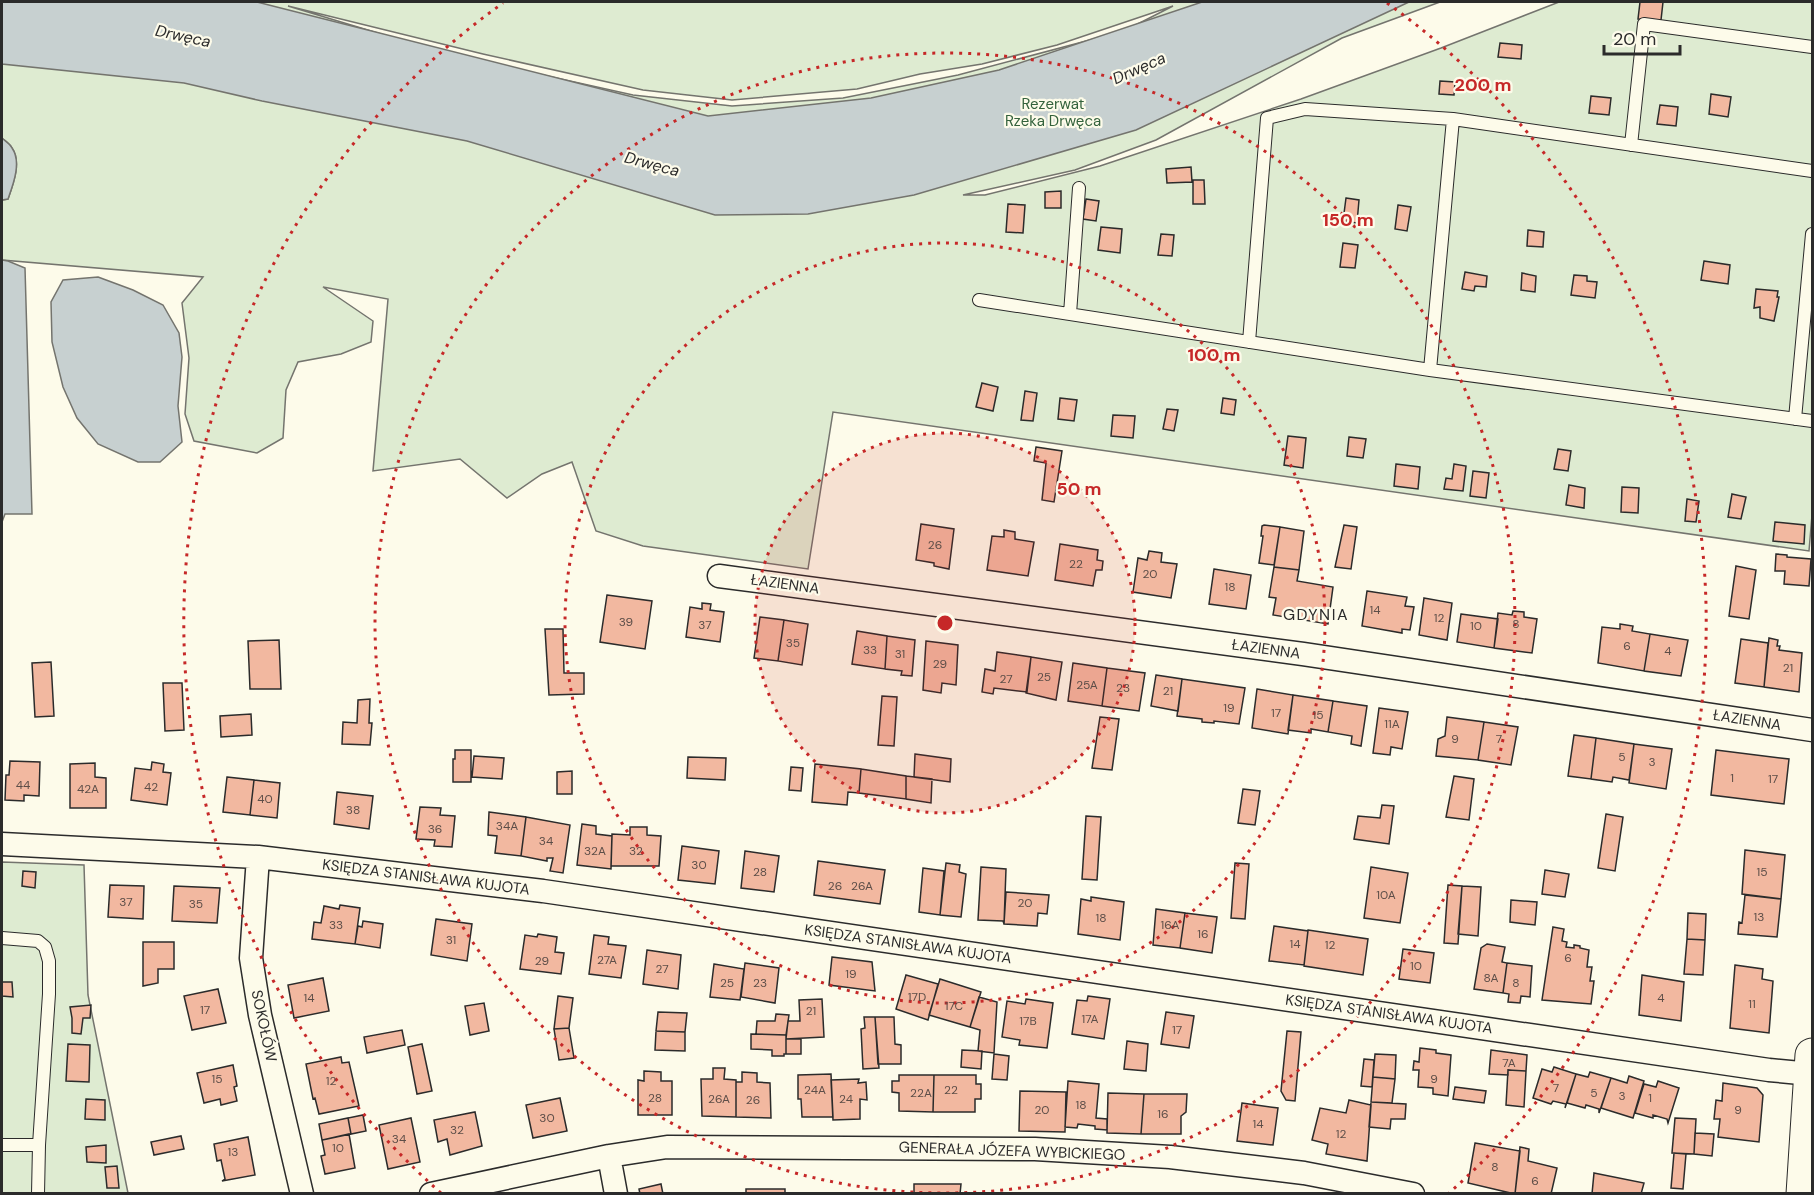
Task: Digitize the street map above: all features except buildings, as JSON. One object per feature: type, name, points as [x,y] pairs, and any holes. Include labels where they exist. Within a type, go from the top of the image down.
[{"type":"main road","points":[[1803,1194],[1812,1064]]},
{"type":"street","name":"ŁAZIENNA","points":[[719,576],[1303,654],[1812,730]]},
{"type":"street","name":"KSIĘDZA STANISŁAWA KUJOTA","points":[[2,844],[258,857],[543,891],[1746,1066],[1812,1064]]},
{"type":"street","name":"SOKOŁÓW","points":[[258,857],[251,958],[260,1015],[302,1194]]},
{"type":"street","name":"GENERAŁA JÓZEFA WYBICKIEGO","points":[[431,1194],[609,1156],[667,1147],[1035,1149],[1170,1157],[1304,1173],[1413,1194]]},
{"type":"street","points":[[609,1156],[616,1194]]},
{"type":"lane","points":[[1630,145],[1644,24],[1812,47]]},
{"type":"lane","points":[[1249,342],[1267,118],[1305,109],[1453,119],[1812,171]]},
{"type":"lane","points":[[1430,370],[1453,119]]},
{"type":"lane","points":[[1070,314],[1079,188]]},
{"type":"lane","points":[[1795,418],[1812,234]]},
{"type":"lane","points":[[979,300],[1430,370],[1812,421]]},
{"type":"lane","points":[[2,939],[22,938],[38,941],[45,948],[49,961],[38,1194]]},
{"type":"lane","points":[[2,1145],[39,1145]]},
{"type":"green space","points":[[2,2],[1440,2],[1342,38],[1156,140],[1075,170],[963,195],[985,195],[1100,166],[1301,99],[1559,2],[1812,2],[1812,515],[1809,551],[833,412],[808,569],[643,546],[596,531],[572,462],[542,474],[507,498],[460,459],[373,471],[388,299],[323,287],[373,321],[371,342],[341,354],[298,362],[286,390],[283,438],[257,453],[194,441],[185,414],[189,358],[182,303],[203,277],[2,260],[2,200],[8,199],[14,180],[16,160],[10,145],[2,138]],"holes":[[[288,6],[483,54],[643,90],[732,100],[857,89],[920,74],[982,64],[1057,45],[1173,6],[1124,31],[958,75],[843,98],[732,106],[633,95],[444,53]]]},
{"type":"green space","points":[[2,862],[84,865],[88,995],[128,1193],[2,1194]]},
{"type":"water","name":"Rezerwat Rzeka Drwęca","points":[[2,2],[257,2],[708,116],[871,98],[999,70],[1202,2],[1409,2],[1136,130],[914,195],[808,214],[715,215],[467,141],[262,101],[184,83],[2,64]]},
{"type":"water","points":[[2,138],[15,154],[16,167],[8,199],[2,200]]},
{"type":"water","points":[[2,260],[25,268],[32,514],[5,514],[2,522]]},
{"type":"water","points":[[98,277],[133,290],[163,305],[179,333],[182,357],[178,406],[182,442],[160,462],[138,462],[98,444],[77,418],[63,387],[52,342],[51,302],[63,280]]},
{"type":"district","name":"GDYNIA","points":[[1316,614]]},
{"type":"water label","name":"Drwęca","points":[[183,36]]},
{"type":"water label","name":"Drwęca","points":[[1139,68]]},
{"type":"water label","name":"Drwęca","points":[[652,164]]}]
